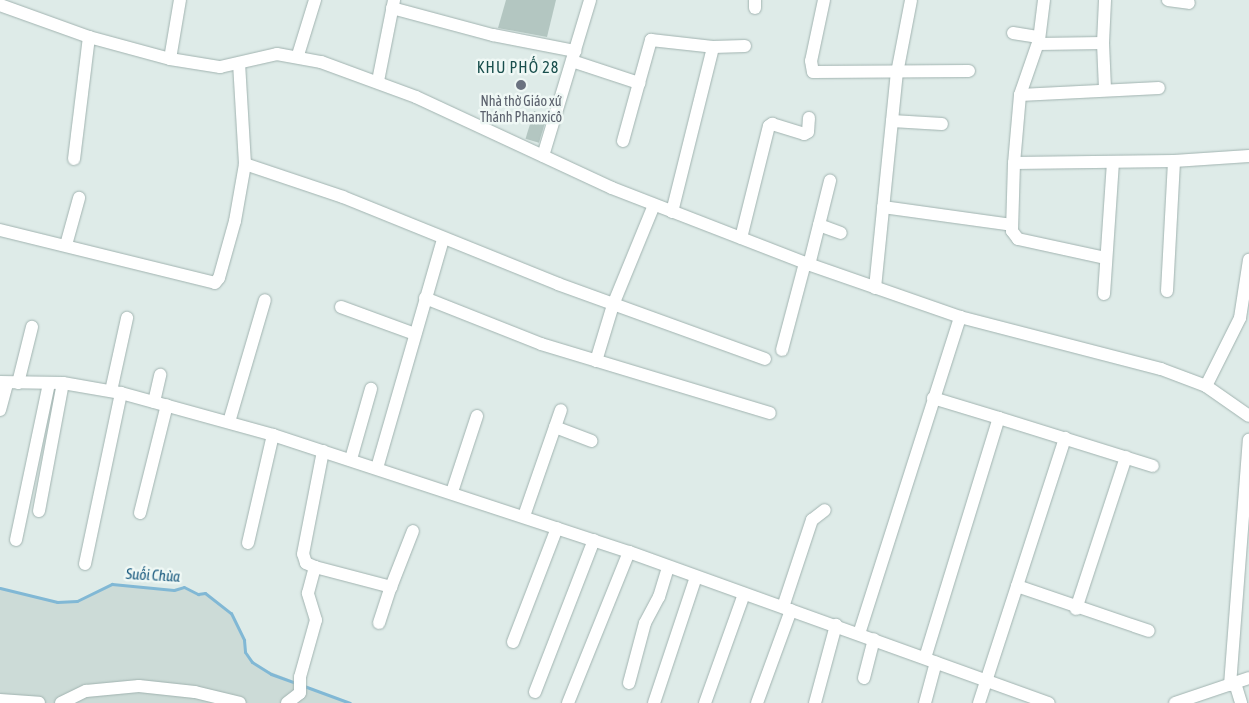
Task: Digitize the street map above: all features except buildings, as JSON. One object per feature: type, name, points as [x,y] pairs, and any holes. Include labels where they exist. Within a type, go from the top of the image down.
[{"type":"street","points":[[170,59],[180,0]]},
{"type":"street","points":[[298,55],[315,0]]},
{"type":"street","points":[[543,156],[590,0]]},
{"type":"street","points":[[824,0],[811,61],[813,72],[897,73],[970,71]]},
{"type":"street","points":[[874,288],[897,73],[911,0]]},
{"type":"street","points":[[1044,0],[1039,41],[1020,95],[1014,163],[1012,225],[1014,236],[1018,239],[1106,258]]},
{"type":"street","points":[[1105,0],[1103,43],[1105,89]]},
{"type":"street","points":[[1168,0],[1189,2]]},
{"type":"street","points":[[378,81],[393,4],[493,36],[574,56],[639,83]]},
{"type":"street","points":[[0,5],[22,6],[89,37],[170,59],[220,67],[278,54],[298,55],[378,81],[654,205],[807,264],[960,316],[1161,369],[1206,386],[1249,416]]},
{"type":"street","points":[[1013,33],[1039,41],[1103,43]]},
{"type":"street","points":[[74,158],[89,37]]},
{"type":"street","points":[[623,141],[651,40],[713,47],[745,46]]},
{"type":"street","points":[[672,212],[713,47]]},
{"type":"street","points":[[0,230],[215,283],[220,278],[235,221],[245,164],[239,63]]},
{"type":"street","points":[[1020,95],[1105,89],[1159,88]]},
{"type":"street","points":[[741,238],[769,126],[772,124],[804,134],[809,118]]},
{"type":"street","points":[[892,121],[942,124]]},
{"type":"street","points":[[1014,163],[1174,161],[1249,156]]},
{"type":"street","points":[[1167,291],[1174,161]]},
{"type":"street","points":[[1104,294],[1113,162]]},
{"type":"street","points":[[245,164],[343,197],[443,239],[613,305],[765,359]]},
{"type":"street","points":[[782,350],[830,181]]},
{"type":"street","points":[[66,245],[80,198]]},
{"type":"street","points":[[596,361],[613,305],[654,205]]},
{"type":"street","points":[[883,207],[1012,225]]},
{"type":"street","points":[[819,225],[841,233]]},
{"type":"street","points":[[378,468],[443,239]]},
{"type":"street","points":[[1206,386],[1240,318],[1249,260]]},
{"type":"street","points":[[425,298],[541,344],[770,413]]},
{"type":"street","points":[[229,422],[264,300]]},
{"type":"street","points":[[341,307],[415,334]]},
{"type":"street","points":[[859,634],[960,316]]},
{"type":"street","points":[[85,564],[116,392],[127,318]]},
{"type":"street","points":[[0,410],[8,383],[32,327]]},
{"type":"street","points":[[154,402],[160,375]]},
{"type":"street","points":[[38,512],[63,382]]},
{"type":"street","points":[[8,383],[63,382],[116,392],[273,435],[452,492],[629,552],[1049,703]]},
{"type":"street","points":[[16,540],[50,383]]},
{"type":"street","points":[[350,459],[371,389]]},
{"type":"street","points":[[933,398],[1154,466]]},
{"type":"street","points":[[140,513],[167,405]]},
{"type":"street","points":[[524,516],[561,410]]},
{"type":"street","points":[[452,492],[478,416]]},
{"type":"street","points":[[925,703],[931,660],[999,418]]},
{"type":"street","points":[[555,427],[591,441]]},
{"type":"street","points":[[248,544],[273,435]]},
{"type":"street","points":[[980,703],[1065,438]]},
{"type":"street","points":[[1240,703],[1233,684],[1249,440]]},
{"type":"street","points":[[323,451],[303,554],[306,563],[390,587]]},
{"type":"street","points":[[1076,609],[1126,458]]},
{"type":"street","points":[[757,703],[812,520],[824,510]]},
{"type":"street","points":[[514,642],[557,528]]},
{"type":"street","points":[[379,623],[390,587],[413,532]]},
{"type":"street","points":[[535,692],[594,540]]},
{"type":"street","points":[[568,703],[629,552]]},
{"type":"street","points":[[287,703],[300,693],[300,677],[316,620],[308,593],[316,567]]},
{"type":"street","points":[[629,683],[645,623],[659,597],[668,567]]},
{"type":"street","points":[[654,703],[696,577]]},
{"type":"street","points":[[1017,586],[1076,609],[1149,632]]},
{"type":"street","points":[[706,703],[744,594]]},
{"type":"street","points":[[815,703],[836,626]]},
{"type":"street","points":[[864,678],[874,639]]},
{"type":"street","points":[[1175,703],[1189,701],[1249,678]]},
{"type":"street","points":[[69,702],[86,691],[139,686],[195,692],[240,703]]},
{"type":"street","points":[[0,700],[39,703]]},
{"type":"shaded area","points":[[112,584],[174,590],[184,587],[198,594],[205,593],[231,613],[244,640],[245,652],[258,667],[350,703],[0,703],[0,588],[57,602],[77,601]]},
{"type":"waterway","name":"Suối Chùa","points":[[0,588],[57,602],[77,601],[112,584],[174,590],[184,587],[198,594],[205,593],[231,613],[244,640],[245,652],[252,662],[271,674],[298,684]]},
{"type":"waterway","name":"Suối Chùa","points":[[304,686],[350,703]]},
{"type":"place","name":"Nhà thờ Giáo xứ Thánh Phanxicô","points":[[521,85]]},
{"type":"district","name":"KHU PHỐ 28","points":[[518,67]]}]
